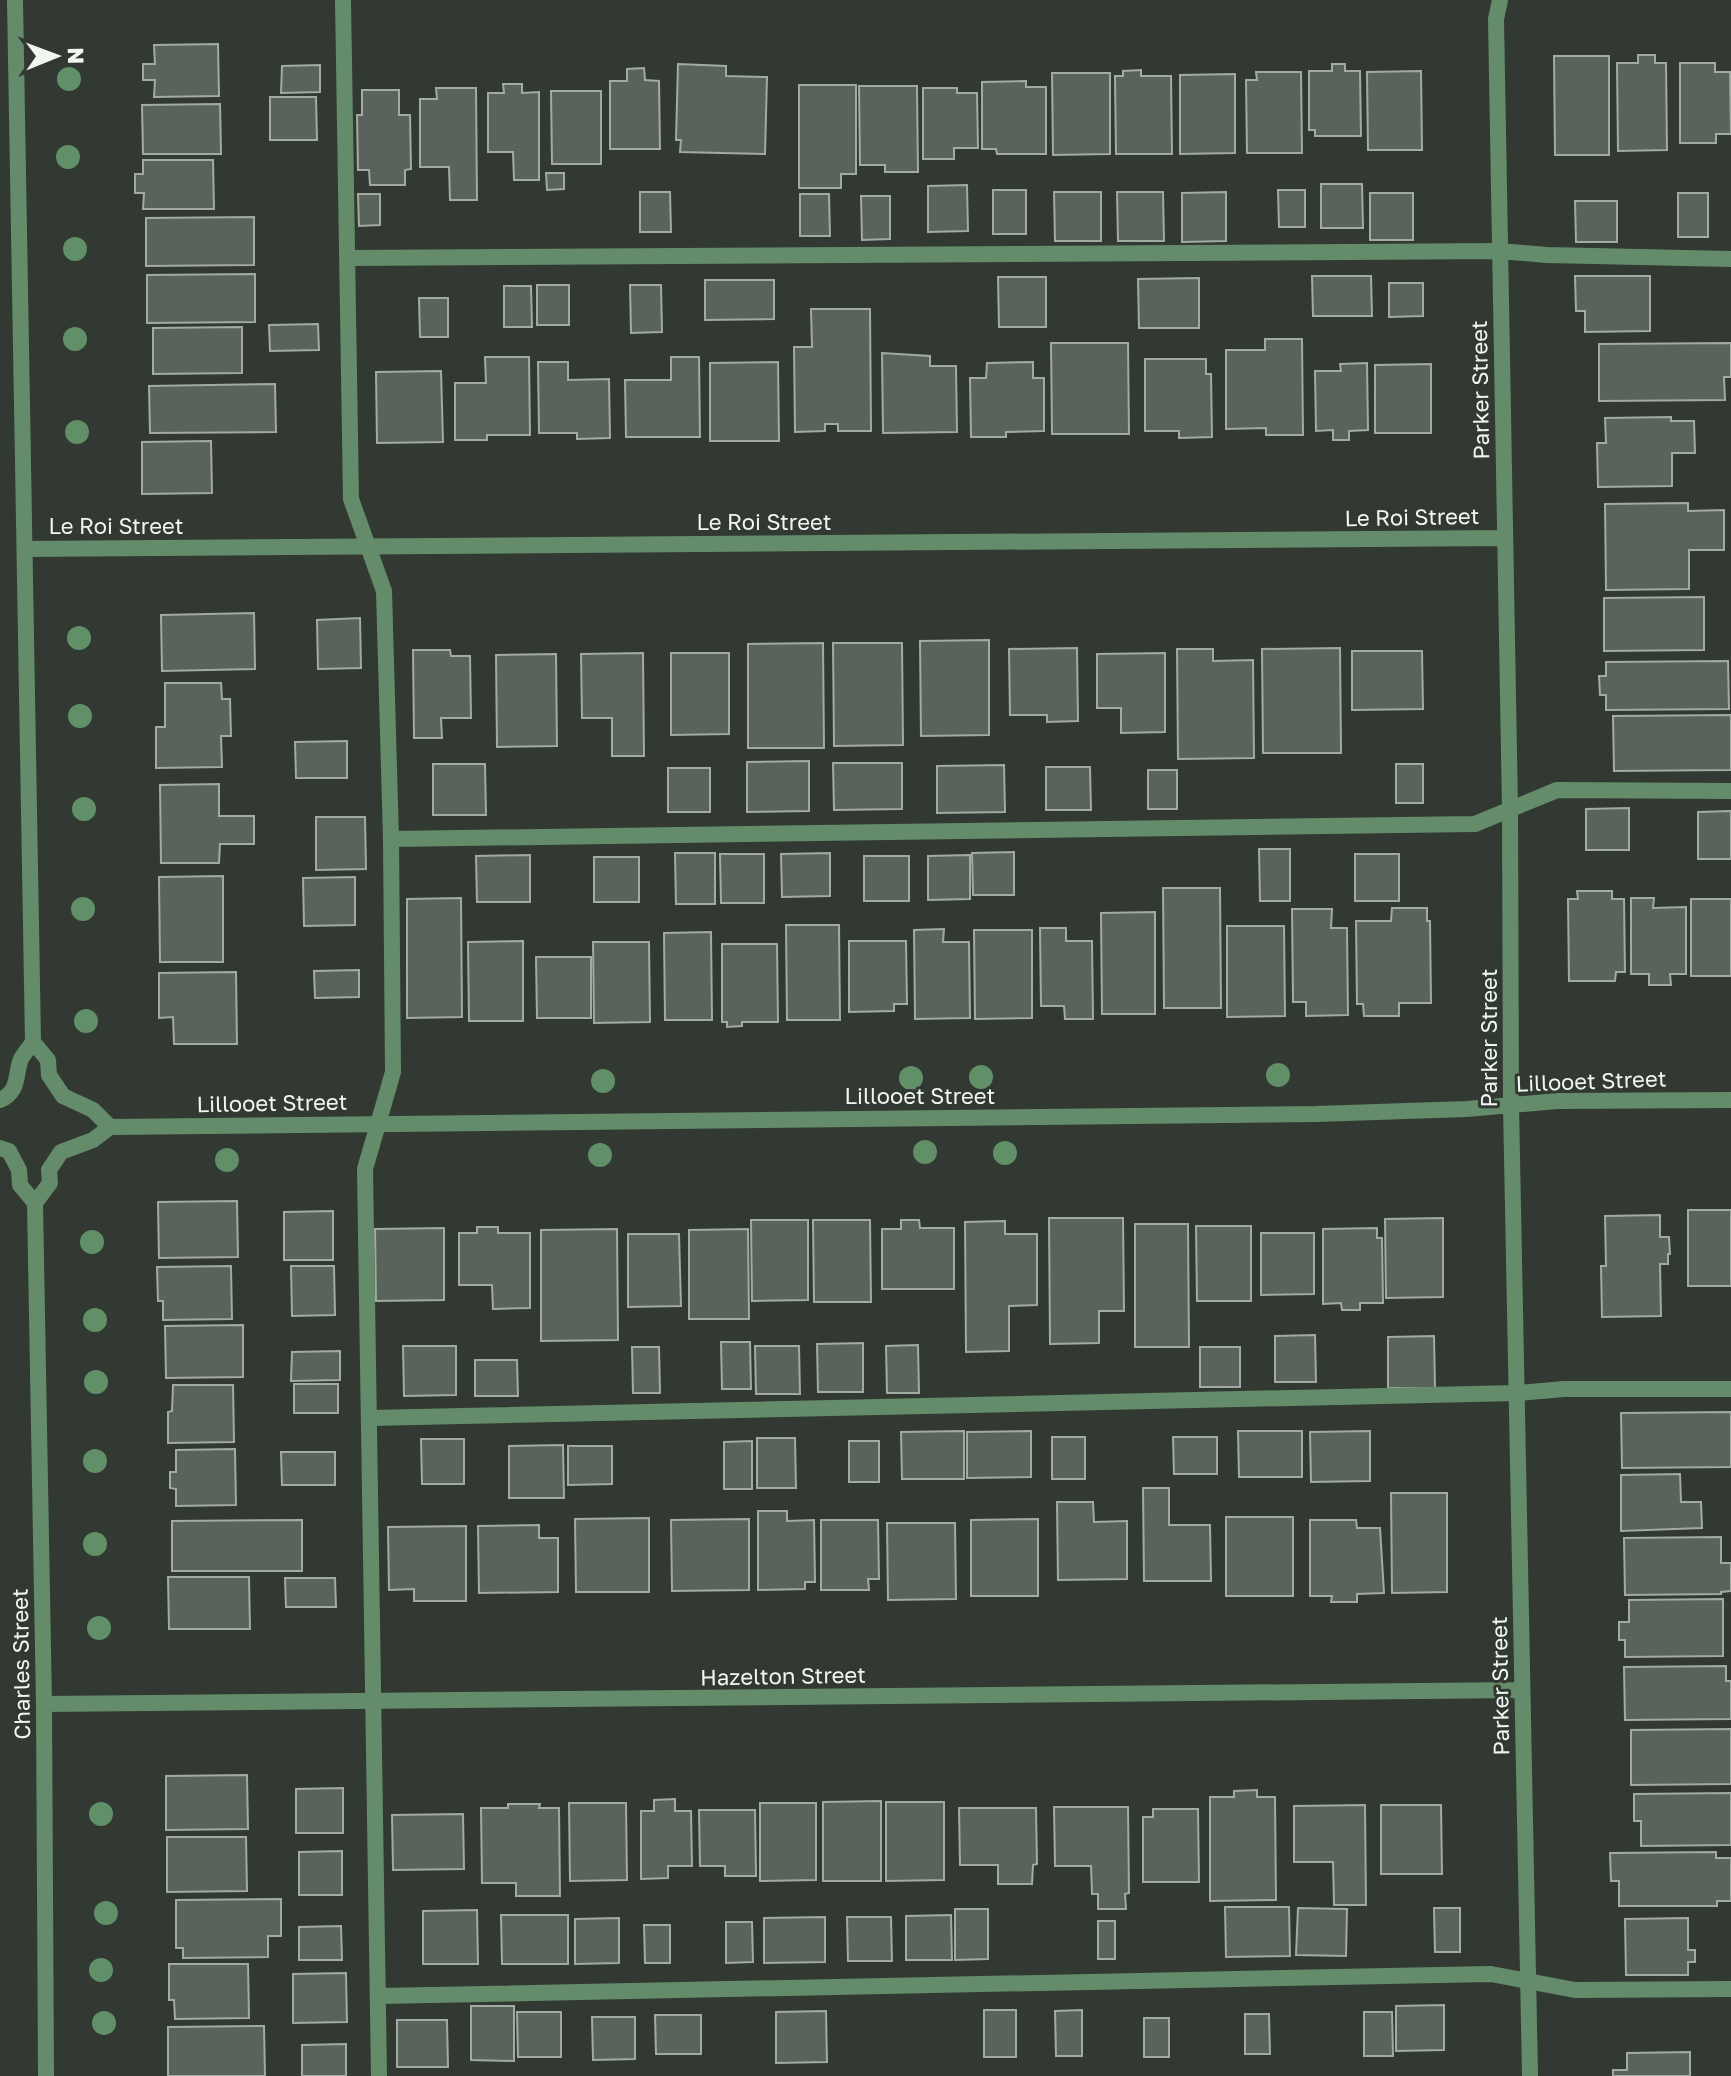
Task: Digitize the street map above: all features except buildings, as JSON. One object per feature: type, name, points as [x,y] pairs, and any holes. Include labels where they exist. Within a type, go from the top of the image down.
[{"type":"street","points":[[4,1099],[19,1075],[20,1061],[33,1042],[15,0]]},
{"type":"street","points":[[343,0],[351,499],[384,591],[391,839],[393,1072],[365,1169],[379,2076]]},
{"type":"street","name":"Parker Street","points":[[1500,0],[1496,19],[1510,809],[1511,1106],[1530,2076]]},
{"type":"street","points":[[347,258],[1499,251],[1731,259]]},
{"type":"street","name":"Le Roi Street","points":[[25,549],[1504,538]]},
{"type":"street","points":[[391,839],[1475,824],[1557,790],[1731,791]]},
{"type":"street","points":[[33,1042],[48,1060],[49,1075],[63,1096],[93,1110],[110,1127]]},
{"type":"street","name":"Lillooet Street","points":[[61,1152],[93,1140],[110,1127],[1316,1114],[1511,1106],[1557,1101],[1731,1100]]},
{"type":"street","name":"Charles Street","points":[[4,1149],[19,1170],[20,1185],[35,1203]]},
{"type":"street","name":"Charles Street","points":[[46,2076],[44,1704],[35,1203],[50,1183],[49,1170],[61,1152]]},
{"type":"street","points":[[370,1418],[1518,1393],[1564,1389],[1731,1389]]},
{"type":"street","name":"Hazelton Street","points":[[44,1704],[1521,1690]]},
{"type":"street","points":[[378,1996],[1491,1974],[1575,1990],[1731,1989]]}]
